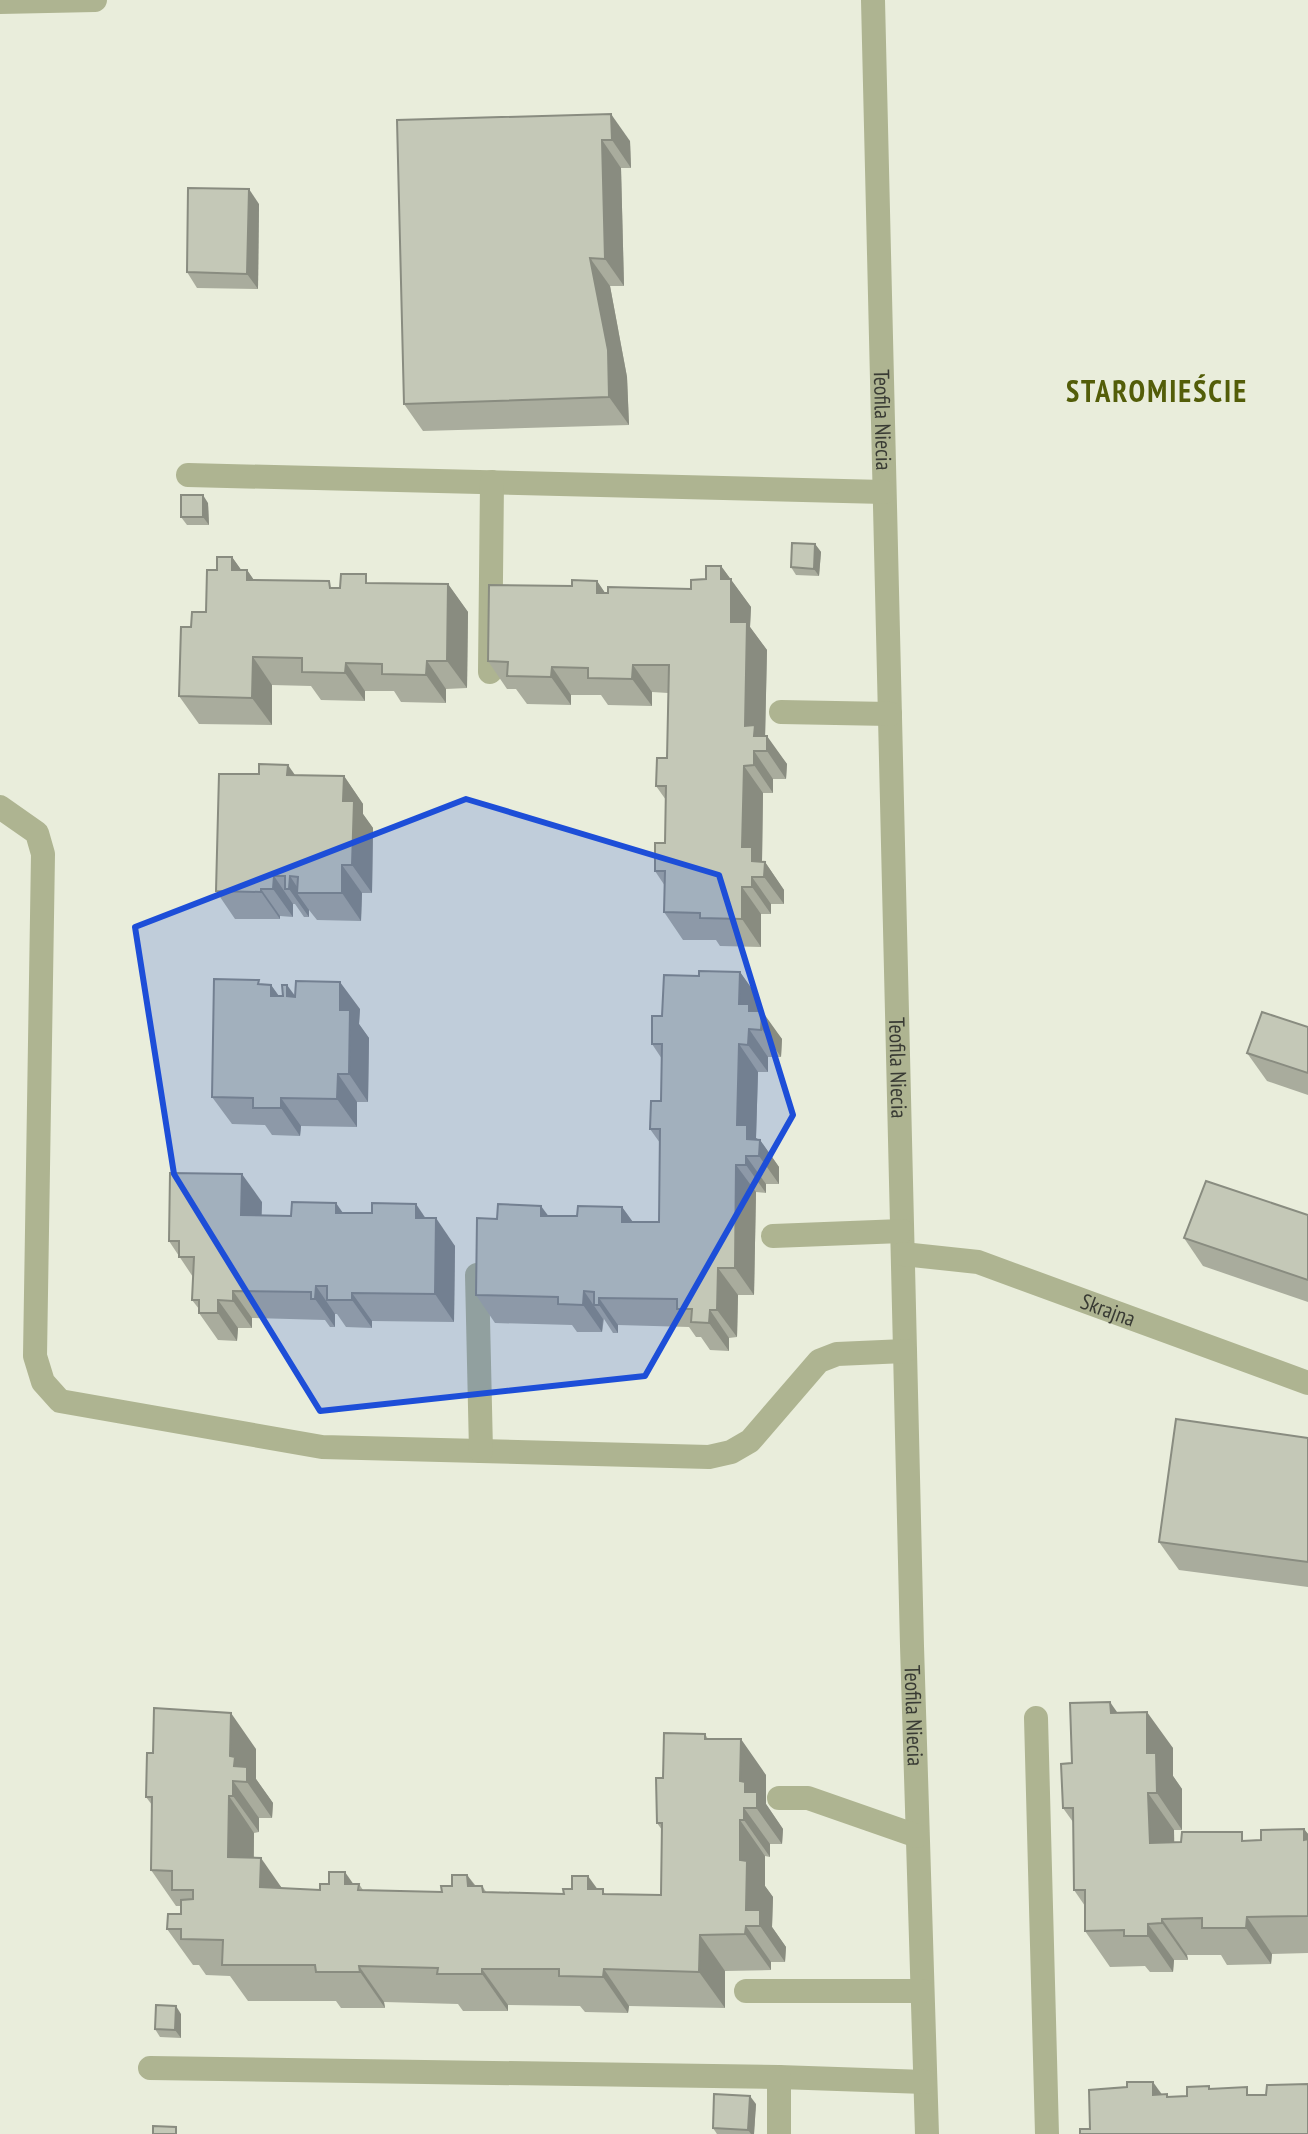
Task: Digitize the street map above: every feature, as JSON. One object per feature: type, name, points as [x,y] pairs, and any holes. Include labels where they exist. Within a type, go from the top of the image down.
[{"type":"street","points":[[0,2],[95,0]]},
{"type":"street","name":"Teofila Niecia","points":[[873,0],[917,1836],[927,2134]]},
{"type":"street","points":[[188,475],[884,492]]},
{"type":"street","points":[[490,672],[492,482]]},
{"type":"street","points":[[781,712],[890,714]]},
{"type":"street","points":[[0,807],[37,833],[43,854],[35,1356],[43,1382],[60,1401],[322,1447],[709,1457],[731,1452],[750,1441],[819,1361],[837,1354],[905,1351]]},
{"type":"street","name":"Skrajna","points":[[773,1236],[902,1242],[978,1262],[1308,1383]]},
{"type":"street","points":[[477,1275],[481,1451]]},
{"type":"street","points":[[1036,1718],[1047,2134]]},
{"type":"street","points":[[779,1798],[808,1798],[917,1836]]},
{"type":"street","points":[[746,1991],[922,1991]]},
{"type":"street","points":[[150,2068],[925,2082]]},
{"type":"street","points":[[779,2077],[779,2134]]},
{"type":"highlighted area","points":[[466,799],[719,875],[793,1115],[645,1376],[320,1411],[174,1174],[135,927]]},
{"type":"building","points":[[611,114],[612,140],[602,140],[605,259],[590,258],[608,350],[609,397],[404,404],[397,120]]},
{"type":"building","points":[[188,188],[249,189],[247,274],[187,272]]},
{"type":"building","points":[[181,495],[203,495],[203,517],[181,517]]},
{"type":"building","points":[[792,543],[815,544],[814,569],[791,567]]},
{"type":"building","points":[[217,557],[232,557],[232,570],[247,570],[247,580],[329,581],[330,588],[340,588],[341,574],[366,574],[366,583],[448,584],[447,661],[427,661],[426,675],[382,674],[382,664],[346,663],[345,673],[302,672],[302,658],[253,657],[252,698],[179,696],[181,627],[191,627],[192,612],[206,612],[207,570],[217,570]]},
{"type":"building","points":[[706,566],[721,566],[721,579],[731,579],[731,622],[747,622],[745,726],[755,725],[754,736],[767,736],[767,751],[754,751],[754,765],[744,766],[742,847],[752,847],[752,861],[765,862],[764,877],[752,877],[752,887],[742,887],[742,919],[700,918],[700,913],[664,912],[665,871],[655,871],[655,843],[665,843],[666,786],[656,786],[657,758],[667,758],[669,665],[633,665],[632,679],[588,678],[588,668],[552,667],[551,677],[507,676],[508,662],[488,661],[489,585],[572,586],[572,580],[597,581],[597,593],[608,593],[608,587],[691,589],[691,580],[706,579]]},
{"type":"building","points":[[259,764],[288,765],[287,775],[344,776],[343,801],[354,801],[352,865],[342,865],[342,893],[297,893],[298,877],[290,876],[289,889],[285,889],[285,876],[274,876],[273,889],[261,889],[261,892],[216,891],[219,774],[259,774]]},
{"type":"building","points":[[699,971],[740,972],[739,1004],[749,1004],[749,1011],[762,1011],[761,1030],[749,1029],[748,1045],[739,1044],[737,1125],[747,1125],[747,1139],[760,1140],[759,1156],[746,1156],[746,1165],[736,1165],[735,1268],[718,1268],[717,1310],[710,1310],[709,1323],[691,1322],[692,1309],[677,1309],[677,1299],[599,1298],[599,1305],[594,1305],[594,1292],[584,1291],[583,1305],[558,1304],[558,1297],[476,1295],[477,1218],[497,1219],[498,1204],[541,1206],[541,1216],[577,1216],[578,1206],[622,1207],[622,1222],[659,1222],[660,1129],[650,1129],[651,1101],[661,1101],[662,1044],[652,1044],[652,1016],[662,1016],[664,975],[699,976]]},
{"type":"building","points":[[214,979],[259,980],[258,984],[271,985],[271,996],[283,996],[282,985],[287,985],[287,996],[295,997],[296,981],[340,982],[340,1010],[350,1010],[349,1074],[338,1074],[337,1099],[281,1098],[281,1108],[253,1108],[253,1098],[212,1097]]},
{"type":"building","points":[[1262,1012],[1308,1027],[1308,1073],[1247,1053]]},
{"type":"building","points":[[170,1173],[242,1174],[241,1215],[291,1216],[292,1202],[336,1203],[336,1213],[372,1213],[372,1203],[416,1204],[416,1218],[436,1218],[435,1294],[352,1293],[352,1300],[327,1300],[327,1286],[316,1286],[315,1299],[311,1299],[311,1292],[233,1291],[233,1301],[218,1300],[218,1313],[199,1313],[199,1300],[192,1300],[194,1257],[179,1257],[179,1241],[169,1241]]},
{"type":"building","points":[[1206,1181],[1308,1215],[1308,1280],[1184,1238]]},
{"type":"building","points":[[1176,1419],[1308,1438],[1308,1562],[1159,1542]]},
{"type":"building","points":[[1110,1702],[1111,1713],[1147,1712],[1147,1753],[1156,1753],[1157,1793],[1148,1793],[1150,1843],[1181,1842],[1182,1832],[1242,1832],[1242,1841],[1261,1840],[1261,1830],[1304,1829],[1304,1840],[1308,1839],[1308,1916],[1247,1917],[1246,1928],[1202,1928],[1202,1918],[1162,1919],[1162,1923],[1148,1924],[1148,1936],[1124,1936],[1124,1930],[1085,1931],[1085,1890],[1074,1890],[1073,1808],[1063,1808],[1061,1764],[1072,1763],[1070,1703]]},
{"type":"building","points":[[154,1708],[231,1713],[230,1756],[235,1757],[234,1766],[247,1767],[247,1782],[233,1781],[233,1796],[229,1796],[228,1857],[261,1858],[260,1887],[320,1890],[320,1884],[329,1884],[329,1872],[345,1872],[345,1884],[359,1884],[358,1890],[442,1892],[441,1886],[452,1886],[452,1875],[467,1875],[468,1886],[482,1886],[483,1892],[564,1894],[563,1889],[572,1889],[572,1876],[588,1876],[588,1889],[603,1889],[603,1894],[661,1895],[662,1823],[657,1823],[656,1778],[663,1778],[664,1733],[705,1734],[705,1739],[741,1739],[740,1781],[745,1782],[745,1792],[757,1792],[757,1808],[744,1808],[744,1820],[740,1820],[740,1860],[747,1861],[746,1910],[760,1910],[760,1926],[746,1926],[745,1934],[700,1935],[699,1972],[604,1969],[603,1977],[559,1976],[559,1969],[482,1969],[482,1974],[437,1974],[438,1968],[359,1966],[360,1972],[316,1972],[315,1965],[222,1965],[223,1940],[181,1939],[181,1929],[167,1929],[168,1914],[181,1914],[181,1900],[193,1899],[193,1890],[172,1890],[172,1871],[151,1870],[152,1797],[146,1797],[147,1753],[153,1753]]},
{"type":"building","points":[[156,2005],[176,2006],[175,2030],[155,2029]]},
{"type":"building","points":[[1127,2082],[1153,2082],[1153,2095],[1167,2094],[1167,2097],[1187,2096],[1187,2087],[1247,2087],[1247,2095],[1266,2095],[1267,2085],[1308,2084],[1308,2134],[1080,2134],[1080,2129],[1090,2129],[1089,2090],[1127,2087]]},
{"type":"building","points":[[714,2094],[750,2096],[748,2130],[713,2128]]},
{"type":"building","points":[[153,2126],[176,2127],[176,2134],[153,2134]]},
{"type":"district","name":"STAROMIEŚCIE","points":[[1157,390]]}]
